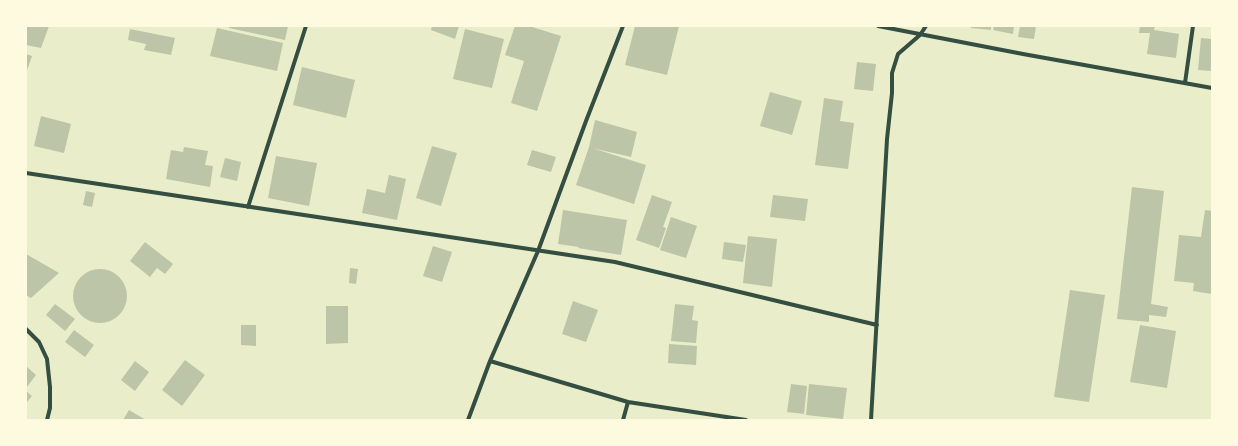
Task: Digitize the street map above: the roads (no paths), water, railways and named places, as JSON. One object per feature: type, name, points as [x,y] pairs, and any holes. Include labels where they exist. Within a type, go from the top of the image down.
[{"type":"street","points":[[248,207],[306,26]]},
{"type":"street","points":[[468,420],[490,361],[538,251],[623,26]]},
{"type":"street","points":[[878,26],[1212,88]]},
{"type":"street","points":[[871,420],[887,139],[892,93],[892,73],[898,54],[920,35],[926,26]]},
{"type":"street","points":[[1185,83],[1193,26]]},
{"type":"street","points":[[26,173],[614,262],[877,325]]},
{"type":"street","points":[[26,330],[39,342],[48,359],[50,408],[47,420]]},
{"type":"street","points":[[490,361],[628,402],[746,420]]},
{"type":"street","points":[[623,420],[628,402]]}]
